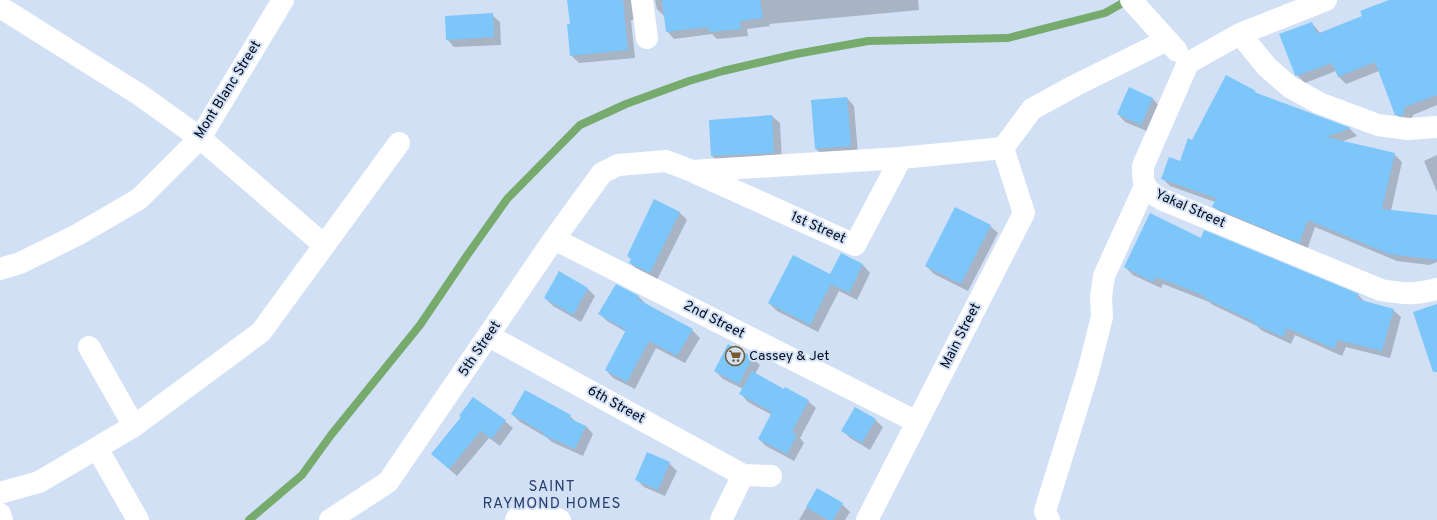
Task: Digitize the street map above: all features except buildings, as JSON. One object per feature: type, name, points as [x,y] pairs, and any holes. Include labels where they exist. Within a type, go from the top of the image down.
[{"type":"street","name":"Mont Blanc Street","points":[[0,269],[20,262],[77,235],[139,198],[200,138],[283,0]]},
{"type":"street","points":[[642,0],[647,38]]},
{"type":"street","points":[[1133,2],[1188,63],[1240,34],[1326,0]]},
{"type":"street","points":[[0,7],[140,95],[200,138],[324,245]]},
{"type":"street","points":[[1240,34],[1267,67],[1290,87],[1319,103],[1378,126],[1408,129],[1437,127]]},
{"type":"street","points":[[1003,148],[1032,109],[1076,85],[1167,40]]},
{"type":"street","name":"Yakal Street","points":[[1188,63],[1143,166],[1142,176],[1145,186],[1152,194],[1381,290],[1400,294],[1417,294],[1437,289]]},
{"type":"street","points":[[0,493],[39,482],[134,426],[260,332],[399,143]]},
{"type":"street","name":"1st Street","points":[[692,171],[901,158],[1003,148]]},
{"type":"street","name":"Main Street","points":[[867,520],[1024,213],[1003,148]]},
{"type":"street","name":"1st Street","points":[[618,165],[666,161],[692,171],[855,245],[901,158]]},
{"type":"street","name":"5th Street","points":[[330,520],[388,482],[554,239],[602,173],[618,165]]},
{"type":"street","points":[[1049,520],[1046,511],[1088,372],[1102,317],[1101,297],[1104,276],[1145,186]]},
{"type":"street","name":"2nd Street","points":[[554,239],[917,422]]},
{"type":"street","name":"6th Street","points":[[489,336],[743,475]]},
{"type":"street","points":[[89,347],[134,426]]},
{"type":"street","points":[[96,448],[138,520]]},
{"type":"street","points":[[720,520],[743,475],[771,476]]},
{"type":"street","points":[[516,520],[517,518],[537,510],[560,520]]},
{"type":"street","points":[[0,514],[2,520]]},
{"type":"waterway","points":[[249,520],[302,475],[331,435],[420,325],[507,199],[580,125],[626,104],[689,81],[723,71],[796,54],[868,41],[1008,38],[1105,13],[1128,0]]},
{"type":"place","name":"Cassey & Jet","points":[[735,356]]},
{"type":"district","name":"SAINT RAYMOND HOMES","points":[[552,496]]}]
